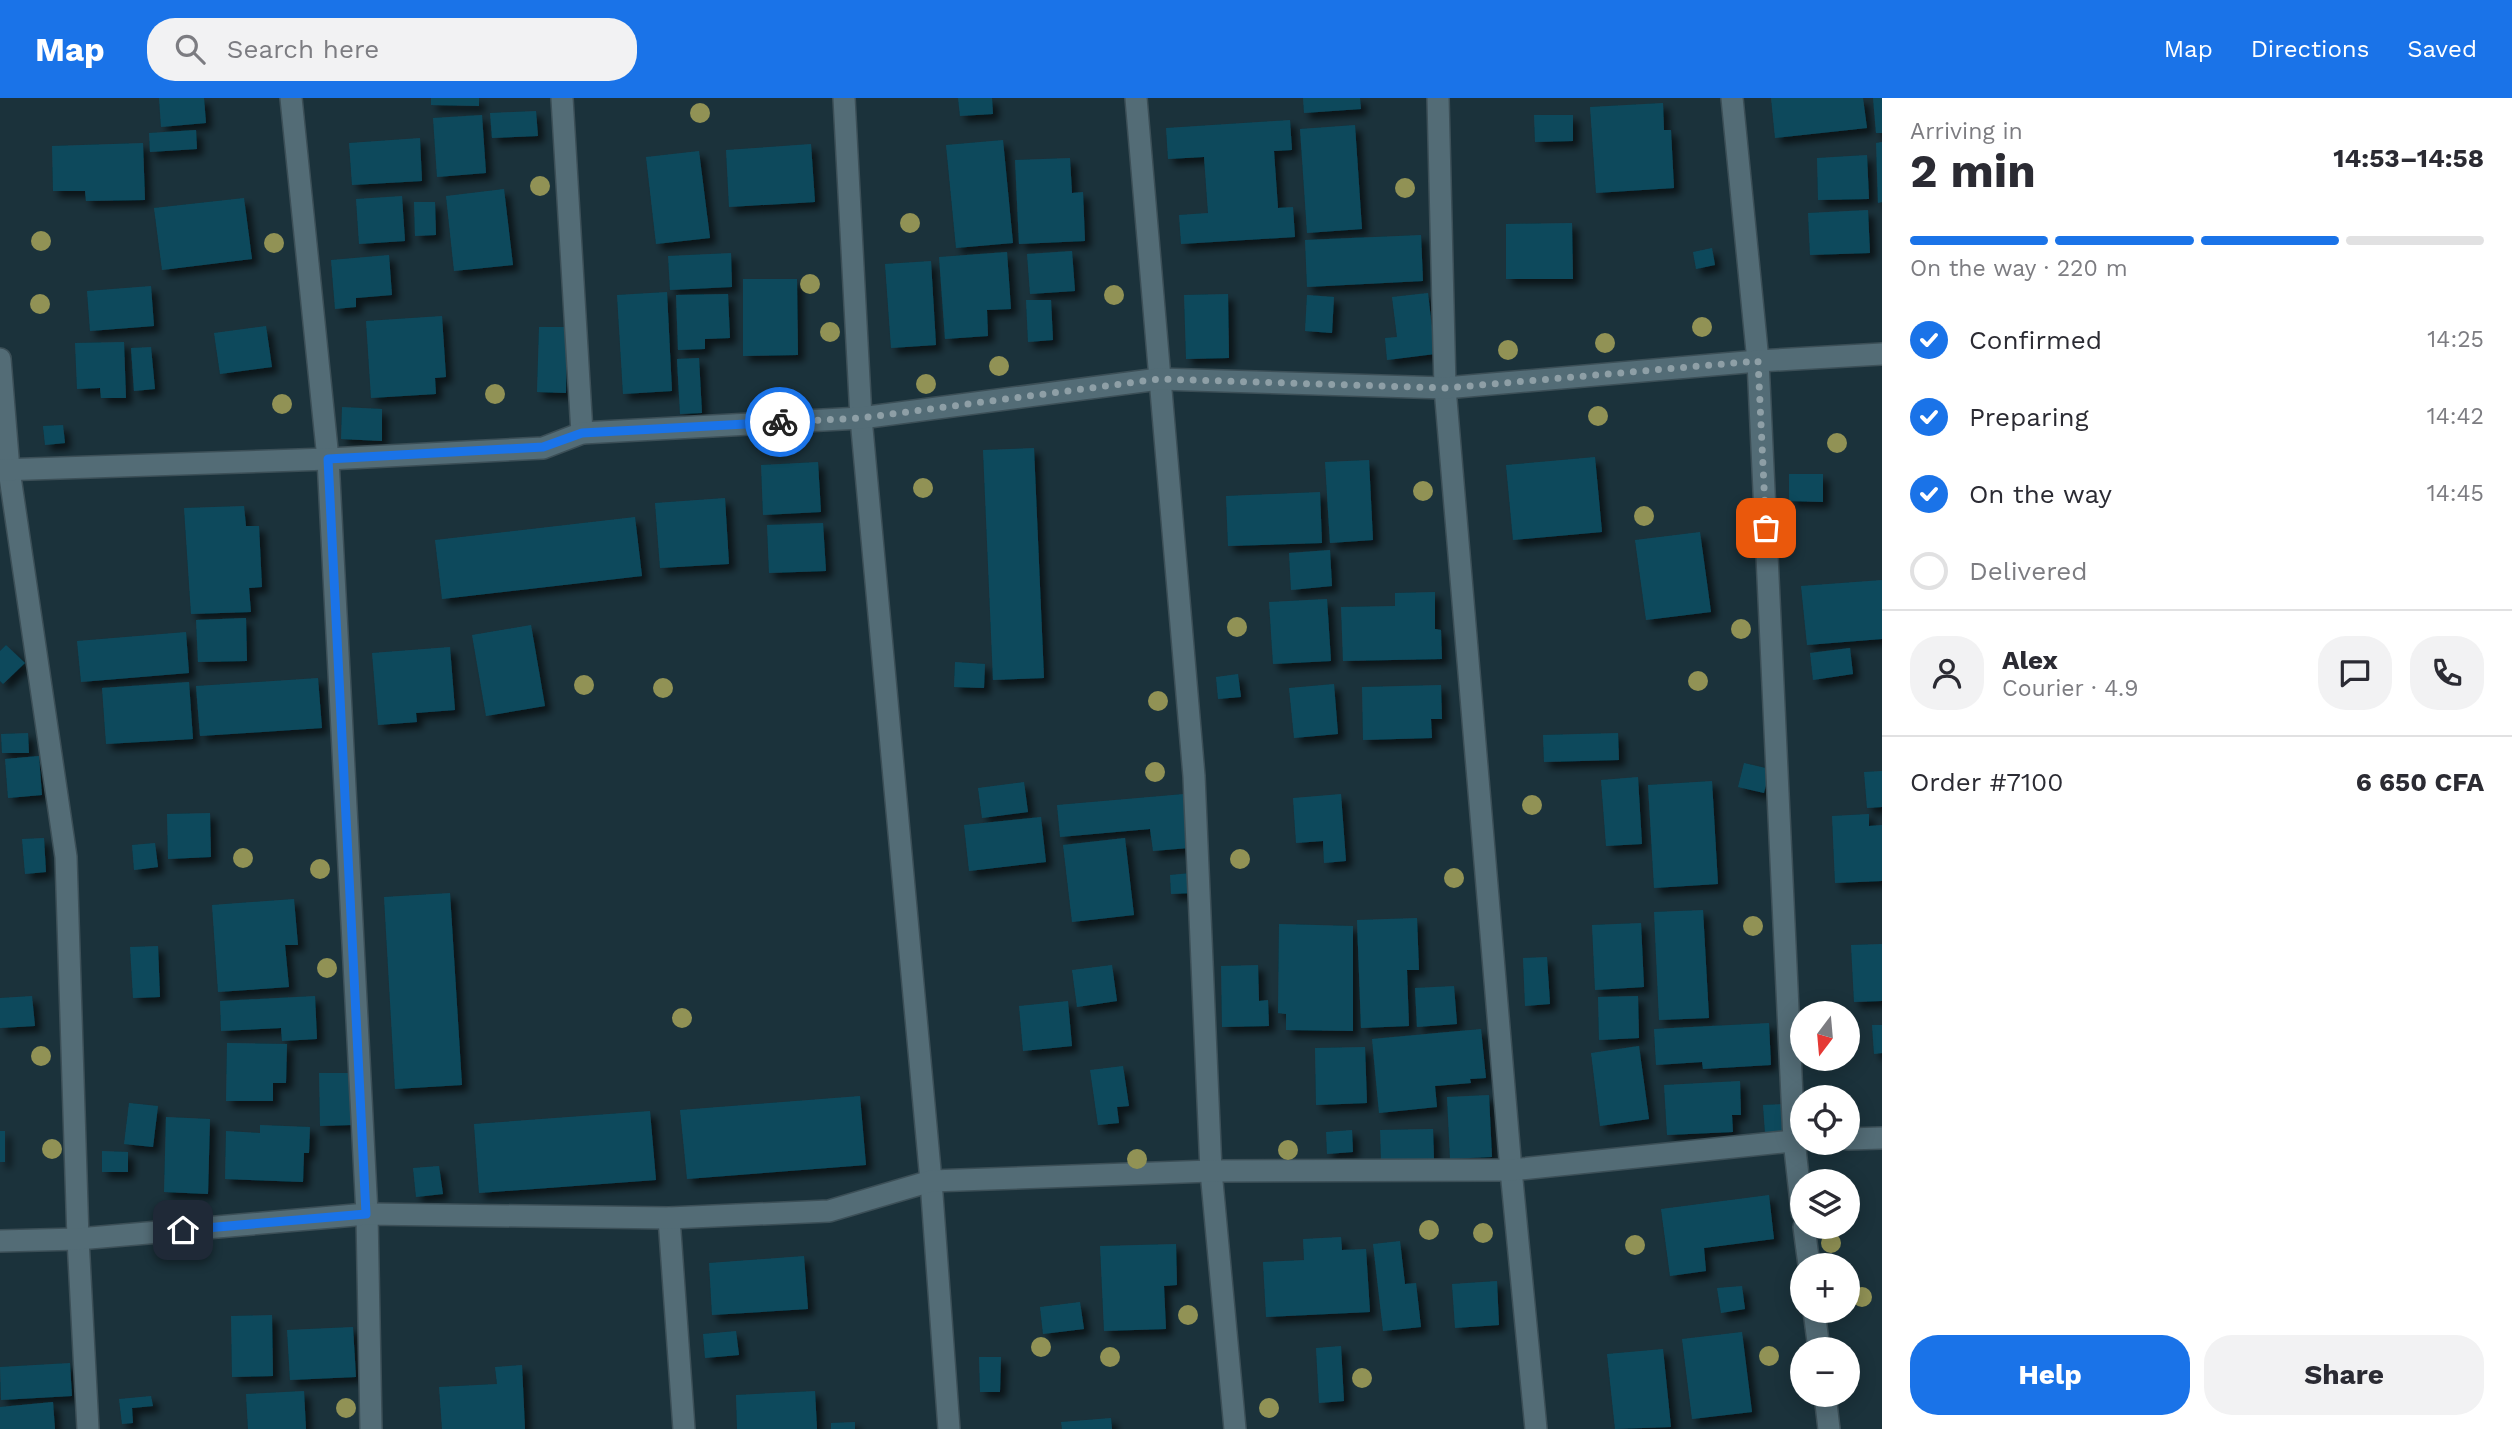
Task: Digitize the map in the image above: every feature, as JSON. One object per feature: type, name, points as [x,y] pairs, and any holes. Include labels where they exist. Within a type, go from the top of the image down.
[{"type":"street","points":[[291,98],[328,459],[366,1214],[370,1429]]},
{"type":"street","points":[[562,98],[582,433]]},
{"type":"street","points":[[844,98],[861,418],[931,1181],[948,1429]]},
{"type":"street","points":[[1136,98],[1194,776],[1211,1171],[1235,1429]]},
{"type":"street","points":[[1438,98],[1446,388],[1535,1429]]},
{"type":"street","points":[[1732,98],[1758,361],[1795,1085]]},
{"type":"street","points":[[5,470],[328,459],[543,447],[582,433],[861,418],[1159,379],[1446,388],[1758,361],[1882,354]]},
{"type":"street","points":[[0,359],[5,470],[66,857],[78,1239],[88,1429]]},
{"type":"street","points":[[1860,1139],[1882,1138]]},
{"type":"street","points":[[0,1241],[78,1239],[366,1214],[669,1218],[829,1211],[931,1181],[1211,1171],[1511,1170],[1790,1141]]},
{"type":"street","points":[[669,1218],[684,1429]]},
{"type":"street","points":[[1826,1407],[1829,1429]]},
{"type":"building","points":[[159,98],[204,98],[206,123],[161,127]]},
{"type":"building","points":[[431,98],[479,98],[479,106],[431,105]]},
{"type":"building","points":[[958,98],[992,98],[993,114],[960,116]]},
{"type":"building","points":[[1303,98],[1360,98],[1361,109],[1304,113]]},
{"type":"building","points":[[1771,98],[1863,98],[1867,128],[1775,138]]},
{"type":"building","points":[[1873,98],[1882,98],[1882,133],[1876,133]]},
{"type":"building","points":[[1663,103],[1664,130],[1671,130],[1674,188],[1596,193],[1590,107]]},
{"type":"building","points":[[536,111],[538,136],[492,138],[490,113]]},
{"type":"building","points":[[482,115],[486,173],[437,177],[433,118]]},
{"type":"building","points":[[1534,115],[1573,115],[1573,141],[1535,142]]},
{"type":"building","points":[[1290,120],[1292,150],[1274,151],[1278,208],[1293,207],[1295,237],[1181,244],[1179,215],[1208,213],[1204,157],[1168,159],[1166,128]]},
{"type":"building","points":[[1355,125],[1362,229],[1307,233],[1300,129]]},
{"type":"building","points":[[196,130],[197,149],[150,152],[149,133]]},
{"type":"building","points":[[420,138],[422,181],[352,185],[349,143]]},
{"type":"building","points":[[1003,140],[1013,243],[956,248],[946,145]]},
{"type":"building","points":[[1882,142],[1882,202],[1878,203],[1876,143]]},
{"type":"building","points":[[143,143],[145,200],[86,201],[85,191],[53,191],[52,146]]},
{"type":"building","points":[[811,144],[815,202],[729,207],[726,150]]},
{"type":"building","points":[[699,151],[710,238],[656,244],[646,157]]},
{"type":"building","points":[[1867,155],[1869,199],[1818,200],[1817,158]]},
{"type":"building","points":[[1070,158],[1072,193],[1083,192],[1085,241],[1019,244],[1015,160]]},
{"type":"building","points":[[504,189],[513,265],[454,271],[446,196]]},
{"type":"building","points":[[402,196],[405,241],[359,244],[356,199]]},
{"type":"building","points":[[244,198],[252,259],[162,270],[154,208]]},
{"type":"building","points":[[414,202],[435,202],[436,235],[415,236]]},
{"type":"building","points":[[1868,210],[1870,253],[1810,255],[1808,213]]},
{"type":"building","points":[[1572,223],[1573,279],[1506,279],[1506,224]]},
{"type":"building","points":[[1421,235],[1423,281],[1307,287],[1305,240]]},
{"type":"building","points":[[1712,248],[1715,265],[1696,269],[1693,252]]},
{"type":"building","points":[[1072,251],[1075,291],[1030,294],[1027,254]]},
{"type":"building","points":[[1007,252],[1011,309],[987,310],[988,336],[945,339],[939,257]]},
{"type":"building","points":[[731,253],[732,287],[670,290],[668,256]]},
{"type":"building","points":[[389,255],[392,295],[356,298],[356,307],[335,309],[331,260]]},
{"type":"building","points":[[931,261],[936,345],[891,348],[885,264]]},
{"type":"building","points":[[743,279],[797,279],[798,355],[743,356]]},
{"type":"building","points":[[151,286],[154,326],[90,331],[87,291]]},
{"type":"building","points":[[667,292],[672,391],[623,394],[617,295]]},
{"type":"building","points":[[1428,293],[1435,354],[1387,360],[1385,338],[1397,337],[1392,297]]},
{"type":"building","points":[[728,294],[730,338],[705,339],[705,349],[678,350],[676,295]]},
{"type":"building","points":[[1228,294],[1229,358],[1186,359],[1184,295]]},
{"type":"building","points":[[1307,295],[1334,297],[1332,333],[1305,331]]},
{"type":"building","points":[[1026,300],[1051,300],[1053,340],[1028,342]]},
{"type":"building","points":[[442,316],[446,377],[435,378],[436,394],[371,398],[366,321]]},
{"type":"building","points":[[266,326],[272,367],[220,374],[214,333]]},
{"type":"building","points":[[539,327],[567,327],[566,393],[537,392]]},
{"type":"building","points":[[124,342],[126,398],[101,398],[100,388],[77,389],[75,343]]},
{"type":"building","points":[[151,347],[155,389],[134,391],[131,348]]},
{"type":"building","points":[[699,358],[702,413],[680,414],[677,359]]},
{"type":"building","points":[[342,407],[382,409],[382,441],[341,439]]},
{"type":"building","points":[[63,425],[65,443],[45,445],[43,426]]},
{"type":"building","points":[[1034,448],[1044,678],[993,680],[983,450]]},
{"type":"building","points":[[1595,457],[1602,532],[1513,540],[1506,465]]},
{"type":"building","points":[[1369,460],[1373,540],[1330,543],[1325,462]]},
{"type":"building","points":[[818,462],[821,512],[763,515],[761,465]]},
{"type":"building","points":[[1789,474],[1823,474],[1823,502],[1789,501]]},
{"type":"building","points":[[1320,492],[1322,543],[1228,546],[1226,496]]},
{"type":"building","points":[[725,498],[729,564],[660,568],[655,503]]},
{"type":"building","points":[[244,506],[246,526],[259,526],[262,587],[249,588],[251,612],[191,614],[184,508]]},
{"type":"building","points":[[635,517],[642,576],[442,599],[435,540]]},
{"type":"building","points":[[823,523],[826,571],[769,573],[767,525]]},
{"type":"building","points":[[1700,532],[1711,612],[1646,620],[1635,540]]},
{"type":"building","points":[[1330,550],[1332,586],[1291,590],[1289,553]]},
{"type":"building","points":[[1882,580],[1882,639],[1807,645],[1801,586]]},
{"type":"building","points":[[1435,592],[1435,629],[1441,630],[1442,659],[1343,661],[1341,607],[1395,606],[1395,593]]},
{"type":"building","points":[[1327,599],[1331,661],[1273,664],[1269,602]]},
{"type":"building","points":[[246,618],[247,661],[198,662],[196,620]]},
{"type":"building","points":[[531,625],[545,706],[486,716],[472,635]]},
{"type":"building","points":[[186,632],[189,673],[81,682],[77,641]]},
{"type":"building","points":[[6,645],[25,663],[3,684],[0,681],[0,651]]},
{"type":"building","points":[[450,647],[455,710],[416,713],[417,722],[378,725],[372,653]]},
{"type":"building","points":[[1850,648],[1853,674],[1813,680],[1810,653]]},
{"type":"building","points":[[955,662],[985,664],[984,688],[954,687]]},
{"type":"building","points":[[1238,674],[1241,697],[1218,699],[1216,677]]},
{"type":"building","points":[[318,678],[322,728],[200,736],[196,686]]},
{"type":"building","points":[[189,682],[193,739],[106,744],[102,688]]},
{"type":"building","points":[[1334,684],[1338,734],[1294,738],[1289,688]]},
{"type":"building","points":[[1441,685],[1442,719],[1431,719],[1432,738],[1363,740],[1362,687]]},
{"type":"building","points":[[28,733],[29,753],[2,753],[1,734]]},
{"type":"building","points":[[1618,733],[1619,760],[1544,762],[1543,735]]},
{"type":"building","points":[[39,756],[42,795],[8,798],[5,759]]},
{"type":"building","points":[[1744,763],[1770,769],[1764,793],[1738,787]]},
{"type":"building","points":[[1882,771],[1882,807],[1867,808],[1864,772]]},
{"type":"building","points":[[1638,777],[1642,844],[1606,846],[1601,780]]},
{"type":"building","points":[[1712,781],[1718,884],[1654,888],[1648,785]]},
{"type":"building","points":[[1024,782],[1028,812],[982,818],[978,788]]},
{"type":"building","points":[[1184,794],[1189,848],[1153,851],[1150,829],[1060,837],[1057,805]]},
{"type":"building","points":[[1341,794],[1346,861],[1324,863],[1323,841],[1296,843],[1293,798]]},
{"type":"building","points":[[210,813],[211,857],[168,859],[167,814]]},
{"type":"building","points":[[1869,814],[1869,826],[1882,825],[1882,881],[1835,883],[1832,816]]},
{"type":"building","points":[[1041,817],[1046,862],[969,871],[964,825]]},
{"type":"building","points":[[44,838],[46,872],[25,874],[22,839]]},
{"type":"building","points":[[1125,838],[1134,915],[1072,922],[1063,845]]},
{"type":"building","points":[[155,843],[158,867],[134,870],[132,845]]},
{"type":"building","points":[[1191,873],[1193,893],[1171,894],[1170,875]]},
{"type":"building","points":[[450,893],[462,1085],[395,1089],[384,897]]},
{"type":"building","points":[[294,899],[298,945],[285,945],[289,987],[218,992],[212,905]]},
{"type":"building","points":[[1703,910],[1709,1018],[1659,1020],[1654,912]]},
{"type":"building","points":[[1417,918],[1419,970],[1407,970],[1409,1026],[1361,1028],[1357,920]]},
{"type":"building","points":[[1641,923],[1644,987],[1595,990],[1592,925]]},
{"type":"building","points":[[1279,924],[1353,926],[1353,1031],[1286,1030],[1286,1014],[1278,1013]]},
{"type":"building","points":[[1882,944],[1882,1001],[1854,1001],[1851,945]]},
{"type":"building","points":[[158,946],[160,997],[133,998],[130,947]]},
{"type":"building","points":[[1547,957],[1550,1004],[1525,1006],[1523,958]]},
{"type":"building","points":[[1112,965],[1117,1001],[1077,1007],[1072,970]]},
{"type":"building","points":[[1258,965],[1259,1001],[1268,1000],[1269,1026],[1222,1027],[1221,966]]},
{"type":"building","points":[[1454,986],[1457,1024],[1417,1027],[1415,988]]},
{"type":"building","points":[[32,996],[35,1026],[0,1028],[0,998]]},
{"type":"building","points":[[315,996],[317,1039],[282,1041],[281,1028],[221,1031],[220,1001]]},
{"type":"building","points":[[1638,996],[1639,1038],[1599,1040],[1598,997]]},
{"type":"building","points":[[1068,1001],[1072,1046],[1023,1051],[1019,1006]]},
{"type":"building","points":[[1769,1023],[1771,1065],[1703,1069],[1702,1062],[1656,1065],[1654,1029]]},
{"type":"building","points":[[1872,1025],[1882,1025],[1882,1053],[1874,1054]]},
{"type":"building","points":[[1481,1029],[1486,1078],[1470,1079],[1471,1083],[1435,1086],[1437,1107],[1379,1113],[1372,1039]]},
{"type":"building","points":[[227,1043],[287,1044],[286,1083],[273,1083],[273,1101],[226,1101]]},
{"type":"building","points":[[1639,1046],[1649,1119],[1600,1126],[1591,1053]]},
{"type":"building","points":[[1365,1047],[1367,1103],[1316,1105],[1315,1048]]},
{"type":"building","points":[[1123,1066],[1129,1106],[1117,1107],[1119,1123],[1098,1125],[1090,1070]]},
{"type":"building","points":[[319,1073],[351,1073],[352,1125],[320,1126]]},
{"type":"building","points":[[1740,1081],[1741,1115],[1732,1115],[1733,1132],[1667,1135],[1664,1085]]},
{"type":"building","points":[[1489,1095],[1492,1157],[1450,1159],[1447,1097]]},
{"type":"building","points":[[860,1096],[866,1165],[687,1179],[680,1110]]},
{"type":"building","points":[[129,1103],[158,1106],[153,1147],[124,1144]]},
{"type":"building","points":[[1785,1104],[1788,1131],[1765,1133],[1763,1105]]},
{"type":"building","points":[[650,1111],[656,1180],[479,1193],[474,1124]]},
{"type":"building","points":[[166,1117],[210,1119],[208,1194],[164,1192]]},
{"type":"building","points":[[260,1125],[310,1127],[309,1153],[304,1153],[303,1182],[225,1179],[226,1131],[260,1133]]},
{"type":"building","points":[[1433,1129],[1434,1159],[1381,1160],[1380,1130]]},
{"type":"building","points":[[1352,1130],[1353,1152],[1327,1154],[1326,1132]]},
{"type":"building","points":[[0,1131],[5,1131],[5,1162],[0,1162]]},
{"type":"building","points":[[102,1151],[128,1152],[128,1172],[102,1172]]},
{"type":"building","points":[[439,1166],[443,1194],[416,1197],[413,1168]]},
{"type":"building","points":[[1769,1195],[1774,1239],[1704,1248],[1706,1271],[1670,1276],[1661,1209]]},
{"type":"building","points":[[1341,1237],[1342,1250],[1366,1249],[1370,1312],[1266,1317],[1263,1262],[1304,1260],[1303,1239]]},
{"type":"building","points":[[1400,1241],[1405,1284],[1416,1283],[1421,1327],[1383,1331],[1373,1244]]},
{"type":"building","points":[[1176,1244],[1177,1285],[1164,1286],[1166,1329],[1104,1331],[1100,1246]]},
{"type":"building","points":[[804,1256],[808,1309],[712,1315],[709,1263]]},
{"type":"building","points":[[1497,1281],[1499,1325],[1455,1328],[1452,1284]]},
{"type":"building","points":[[1742,1286],[1745,1309],[1721,1313],[1717,1288]]},
{"type":"building","points":[[1080,1302],[1084,1329],[1043,1334],[1040,1307]]},
{"type":"building","points":[[272,1315],[273,1376],[232,1377],[231,1316]]},
{"type":"building","points":[[353,1327],[356,1377],[290,1380],[287,1330]]},
{"type":"building","points":[[736,1331],[739,1355],[705,1358],[703,1334]]},
{"type":"building","points":[[1742,1332],[1752,1412],[1692,1419],[1682,1339]]},
{"type":"building","points":[[1341,1346],[1344,1401],[1319,1403],[1316,1348]]},
{"type":"building","points":[[1663,1349],[1671,1427],[1615,1429],[1607,1354]]},
{"type":"building","points":[[979,1357],[1001,1357],[1000,1392],[980,1392]]},
{"type":"building","points":[[70,1363],[72,1396],[1,1400],[0,1367]]},
{"type":"building","points":[[522,1365],[525,1429],[442,1429],[439,1387],[497,1384],[495,1367]]},
{"type":"building","points":[[304,1391],[306,1429],[248,1429],[246,1394]]},
{"type":"building","points":[[815,1391],[817,1429],[737,1429],[736,1395]]},
{"type":"building","points":[[151,1396],[153,1406],[132,1408],[133,1423],[122,1424],[119,1399]]},
{"type":"building","points":[[53,1402],[55,1429],[0,1429],[0,1407]]},
{"type":"building","points":[[1111,1418],[1112,1429],[1062,1429],[1061,1422]]},
{"type":"building","points":[[855,1422],[855,1429],[831,1429],[831,1423]]},
{"type":"way so far","points":[[780,422],[861,418],[1159,379],[1446,388],[1758,361],[1766,528]]},
{"type":"route","points":[[183,1230],[366,1214],[328,459],[543,447],[582,433],[780,422]]}]
